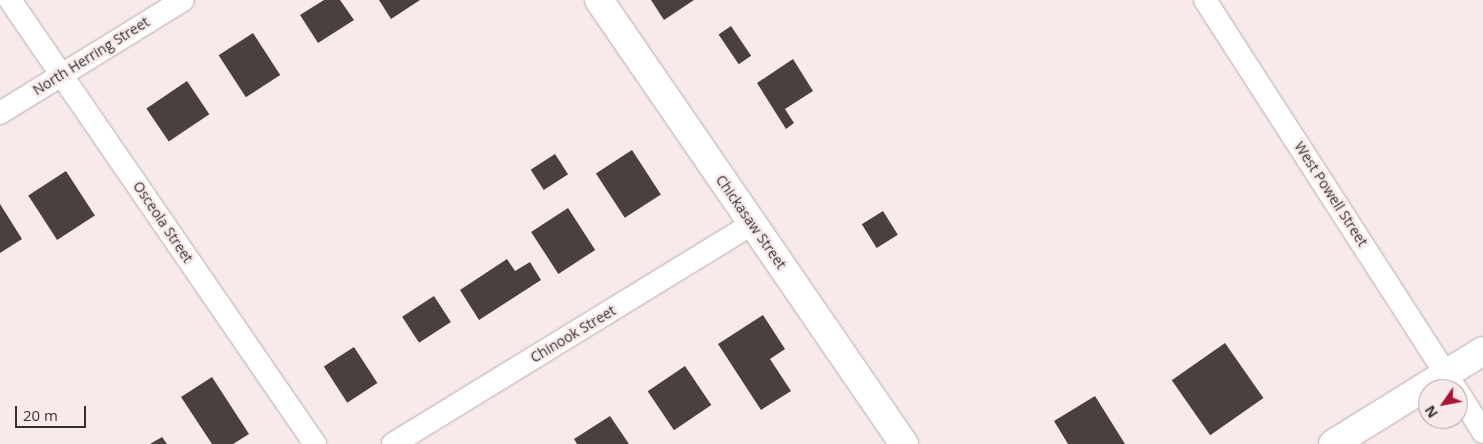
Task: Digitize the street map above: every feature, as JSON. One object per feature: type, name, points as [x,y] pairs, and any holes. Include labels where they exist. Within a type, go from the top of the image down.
[{"type":"street","name":"Osceola Street","points":[[10,0],[315,444]]},
{"type":"street","name":"North Herring Street","points":[[0,113],[183,0]]},
{"type":"street","name":"Chickasaw Street","points":[[599,0],[904,444]]},
{"type":"street","name":"West Powell Street","points":[[1206,0],[1450,379]]},
{"type":"street","name":"Chinook Street","points":[[393,444],[752,224]]},
{"type":"street","points":[[1459,379],[1483,351]]},
{"type":"street","points":[[1333,444],[1418,403]]},
{"type":"street","name":"West Powell Street","points":[[1468,408],[1483,432]]},
{"type":"building","points":[[324,0],[340,0],[354,20],[318,43],[300,15]]},
{"type":"building","points":[[379,0],[420,0],[391,19]]},
{"type":"building","points":[[651,0],[694,0],[664,20]]},
{"type":"building","points":[[731,26],[751,56],[739,64],[719,34]]},
{"type":"building","points":[[253,33],[280,75],[246,97],[219,55]]},
{"type":"building","points":[[793,59],[813,91],[785,109],[794,123],[786,129],[757,83]]},
{"type":"building","points":[[187,81],[209,114],[169,142],[146,108]]},
{"type":"building","points":[[632,150],[661,194],[625,218],[596,173]]},
{"type":"building","points":[[555,154],[568,174],[544,190],[531,170]]},
{"type":"building","points":[[66,171],[95,215],[57,240],[28,196]]},
{"type":"building","points":[[0,204],[22,239],[0,253]]},
{"type":"building","points":[[568,208],[595,250],[558,274],[531,232]]},
{"type":"building","points":[[883,211],[898,235],[877,248],[862,224]]},
{"type":"building","points":[[507,259],[515,271],[530,262],[541,280],[479,320],[460,290]]},
{"type":"building","points":[[434,296],[451,322],[419,343],[402,317]]},
{"type":"building","points":[[763,315],[785,349],[770,359],[791,391],[761,410],[718,344]]},
{"type":"building","points":[[1225,343],[1263,398],[1210,435],[1172,380]]},
{"type":"building","points":[[354,347],[377,383],[347,403],[324,367]]},
{"type":"building","points":[[685,366],[711,405],[674,430],[648,391]]},
{"type":"building","points":[[212,377],[249,434],[233,444],[212,444],[181,397]]},
{"type":"building","points":[[1095,396],[1125,444],[1068,444],[1054,421]]},
{"type":"building","points":[[610,416],[629,444],[577,444],[574,439]]},
{"type":"building","points":[[162,437],[167,444],[150,444]]}]
